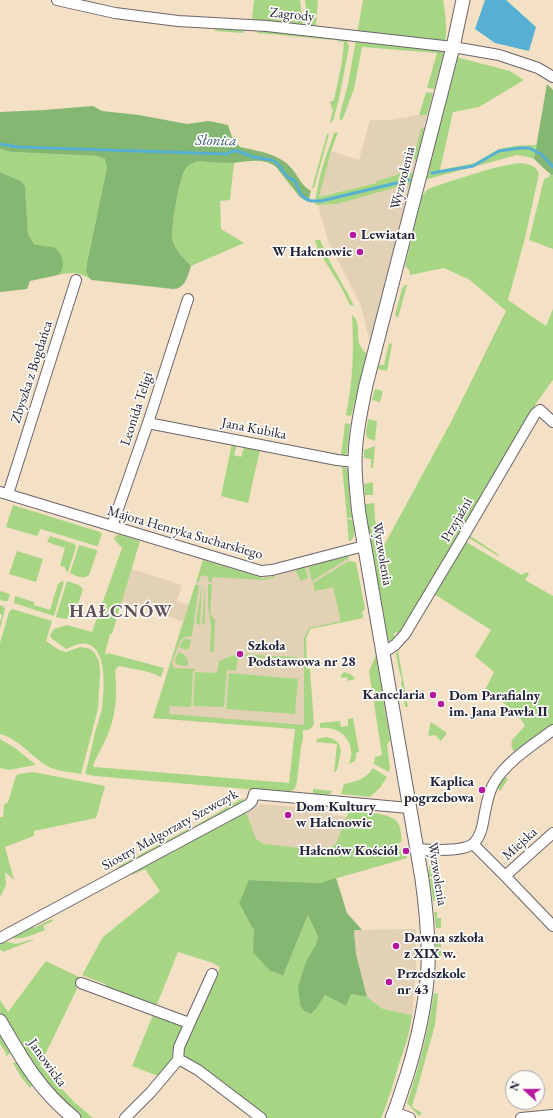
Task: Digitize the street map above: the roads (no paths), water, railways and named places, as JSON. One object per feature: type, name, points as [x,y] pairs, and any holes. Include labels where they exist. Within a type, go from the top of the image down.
[{"type":"street","name":"Zagrody","points":[[57,0],[115,13],[178,21],[280,28],[453,47],[499,55],[538,68],[553,77]]},
{"type":"street","name":"Wyzwolenia","points":[[393,1115],[420,1029],[427,987],[428,947],[426,915],[417,849],[364,546],[357,495],[355,462],[359,421],[366,385],[453,47],[463,0]]},
{"type":"street","name":"Zbyszka z Bogdańca","points":[[4,493],[76,280]]},
{"type":"street","name":"Leonida Teligi","points":[[112,526],[148,423],[188,299]]},
{"type":"street","name":"Przyjaźni","points":[[383,653],[395,646],[405,634],[535,414],[540,410],[553,422]]},
{"type":"street","name":"Jana Kubika","points":[[148,423],[337,460],[355,462]]},
{"type":"street","name":"Majora Henryka Sucharskiego","points":[[4,493],[261,571],[272,570],[364,546]]},
{"type":"street","points":[[417,849],[452,850],[473,844],[480,834],[490,791],[497,778],[511,762],[553,730]]},
{"type":"street","name":"Siostry Małgorzaty Szewczyk","points":[[0,938],[248,805],[252,801],[254,794],[410,808]]},
{"type":"street","name":"Miejska","points":[[505,876],[553,833]]},
{"type":"street","points":[[473,844],[553,926]]},
{"type":"street","points":[[125,1118],[151,1092],[178,1060],[179,1047],[212,974]]},
{"type":"street","points":[[81,983],[189,1024]]},
{"type":"street","name":"Janowicka","points":[[0,1021],[36,1080],[59,1105],[74,1118]]},
{"type":"street","points":[[178,1060],[198,1070],[261,1118]]},
{"type":"street","points":[[393,1115],[410,1118]]},
{"type":"street","points":[[521,1118],[553,1115]]},
{"type":"water","points":[[485,0],[506,0],[536,27],[529,51],[495,43],[475,29]]},
{"type":"waterway","name":"Słonica","points":[[0,144],[18,147],[227,154],[232,151],[238,151],[253,157],[272,160],[277,163],[284,173],[295,181],[301,195],[311,201],[321,201],[409,180]]},
{"type":"waterway","name":"Słonica","points":[[432,173],[473,166],[499,151],[520,148],[529,148],[541,154],[553,167]]},
{"type":"place","name":"Lewiatan","points":[[353,235]]},
{"type":"place","name":"W Hałcnowie","points":[[360,252]]},
{"type":"place","name":"Szkoła Podstawowa nr 28","points":[[240,654]]},
{"type":"place","name":"Kancelaria","points":[[433,695]]},
{"type":"place","name":"Dom Parafialny im. Jana Pawła II","points":[[441,704]]},
{"type":"place","name":"Kaplica pogrzebowa","points":[[482,790]]},
{"type":"place","name":"Dom Kultury w Hałcnowie","points":[[288,815]]},
{"type":"place","name":"Hałcnów Kościół","points":[[406,851]]},
{"type":"place","name":"Dawna szkoła z XIX w.","points":[[396,946]]},
{"type":"place","name":"Przedszkole nr 43","points":[[389,982]]},
{"type":"district","name":"HAŁCNÓW","points":[[121,612]]}]
